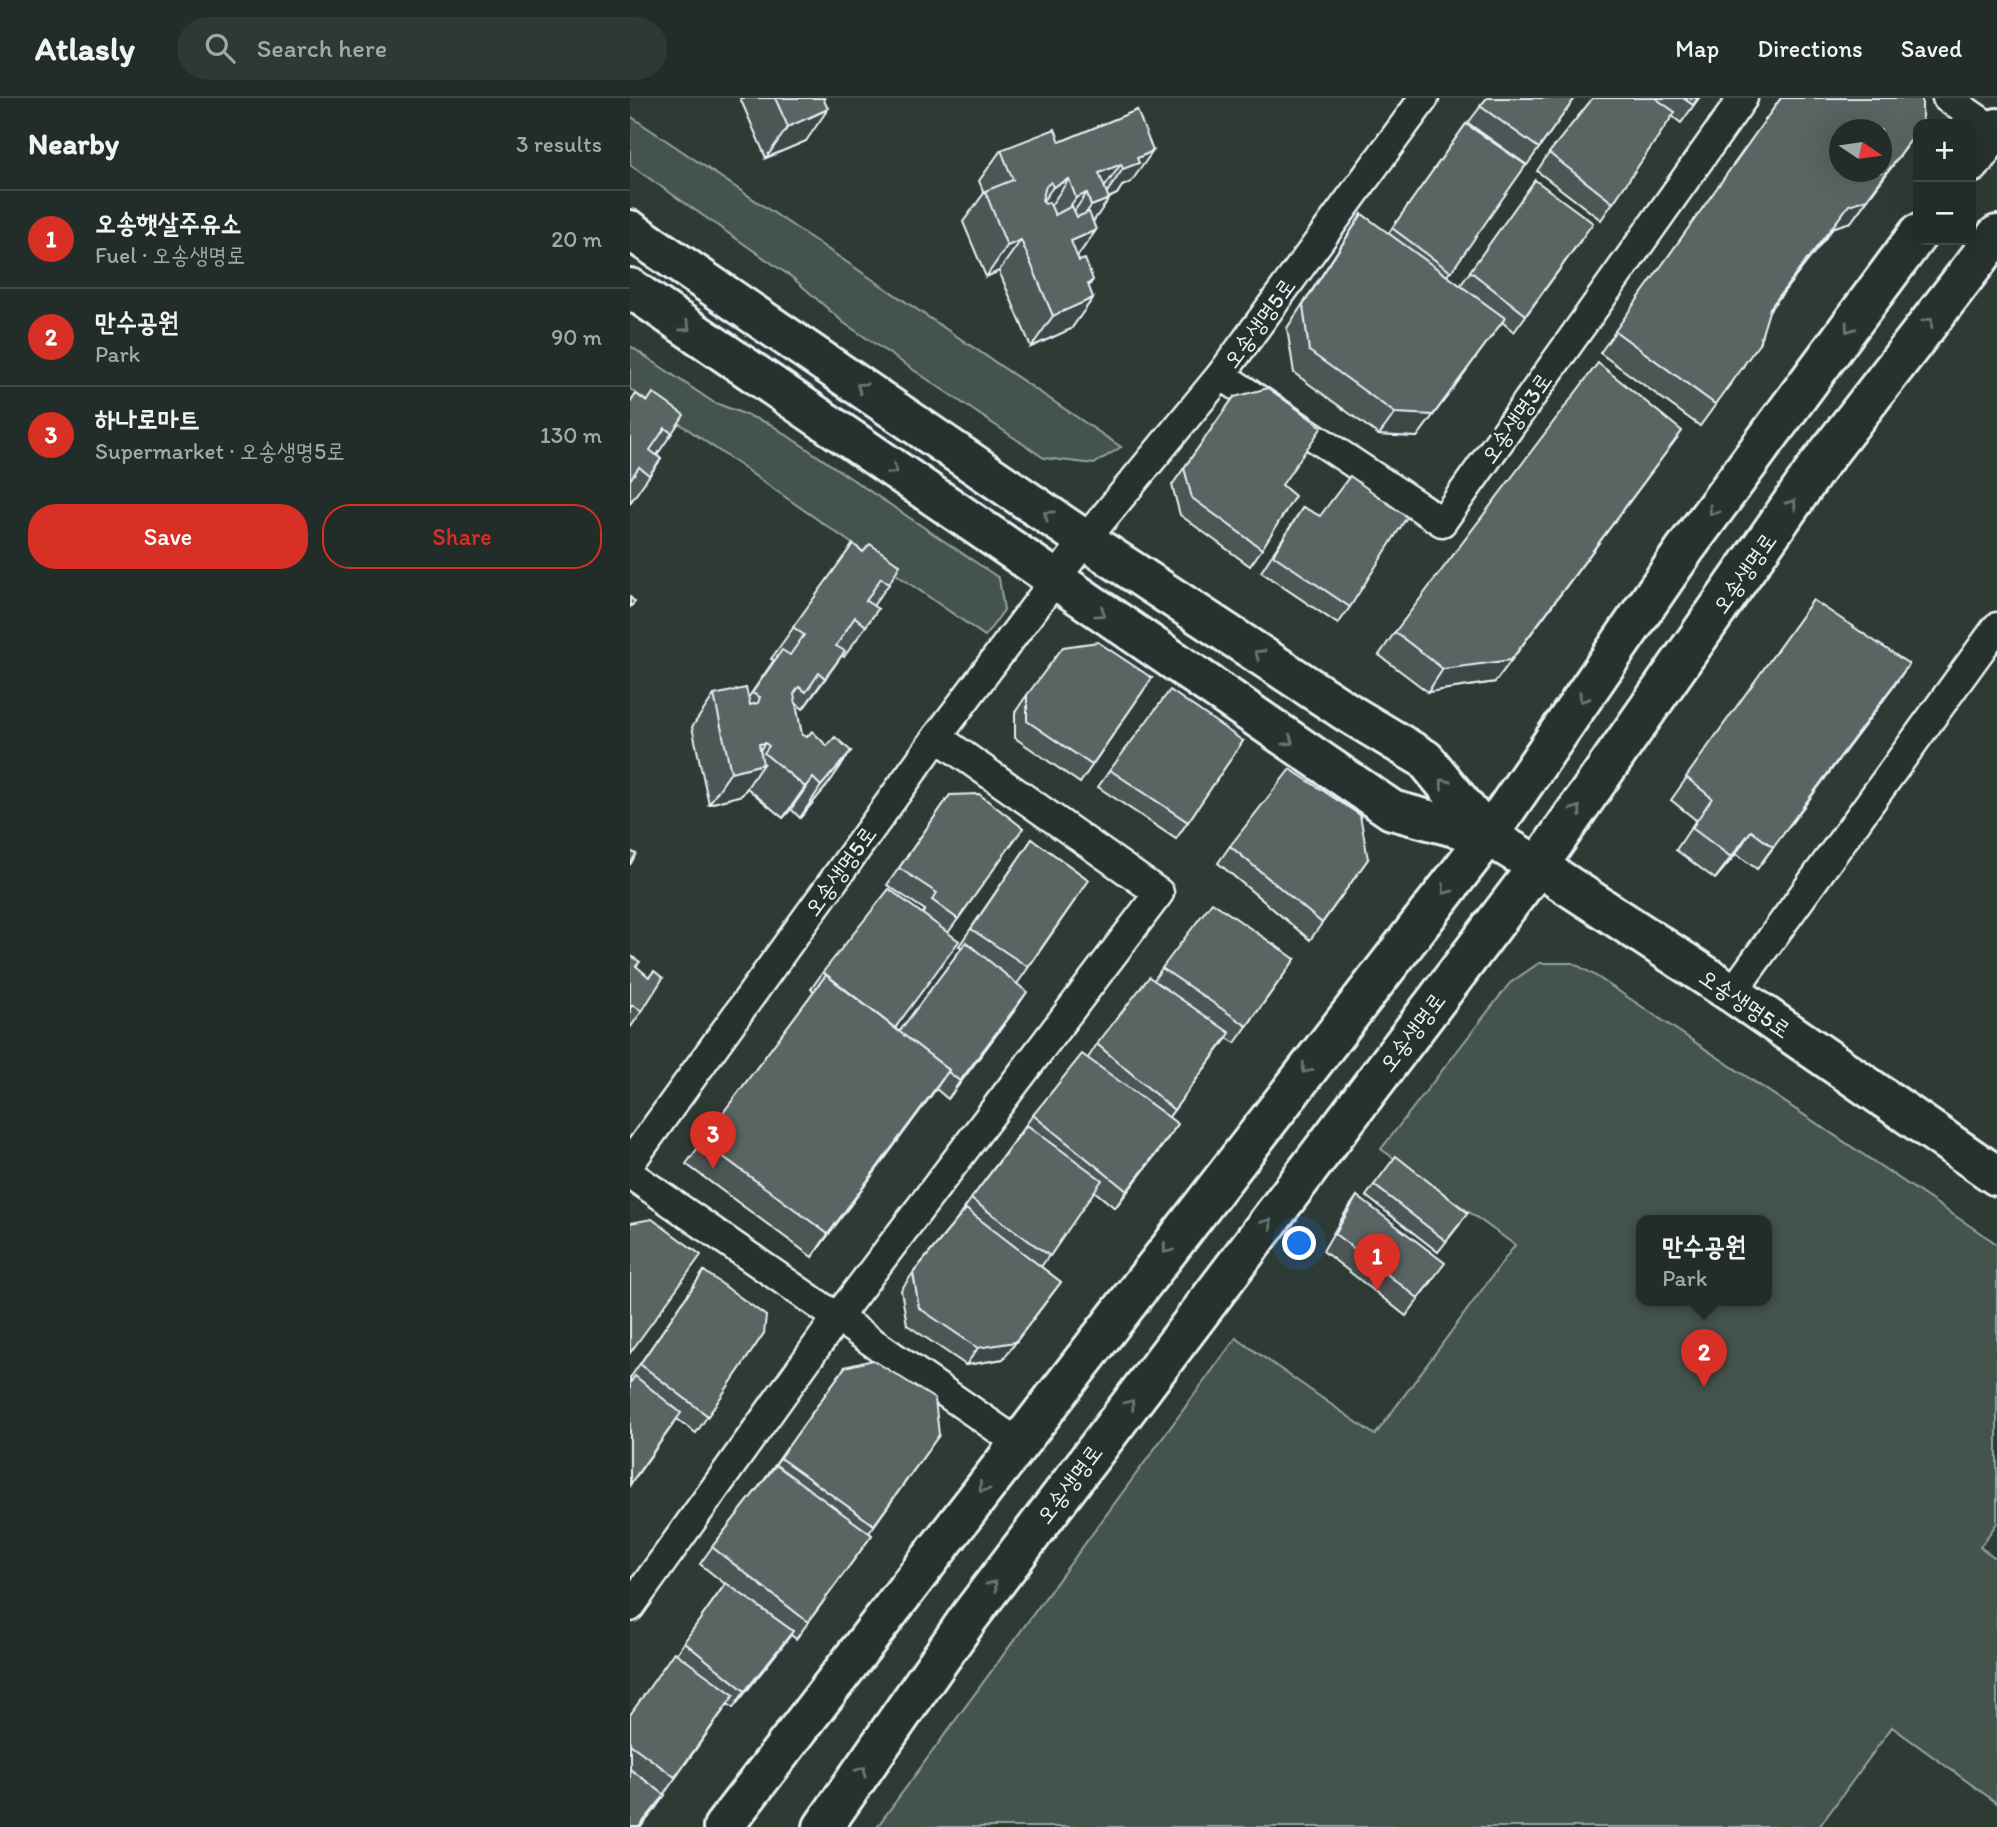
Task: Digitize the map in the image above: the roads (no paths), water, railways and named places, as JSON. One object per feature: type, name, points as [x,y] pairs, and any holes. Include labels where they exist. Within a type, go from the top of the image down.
[{"type":"street","name":"오송생명5로","points":[[630,1163],[937,737],[1085,540],[1221,375],[1424,98]]},
{"type":"street","name":"오송생명3로","points":[[1221,375],[1442,522],[1743,98]]},
{"type":"street","points":[[1947,98],[1996,129],[1976,156]]},
{"type":"street","name":"오송생명5로","points":[[630,230],[1085,540],[1350,714],[1425,759],[1488,836]]},
{"type":"street","name":"오송생명로","points":[[822,1827],[970,1616],[1538,866],[1818,466],[1997,235]]},
{"type":"street","points":[[723,1827],[1488,836],[1685,549],[1913,241]]},
{"type":"street","name":"오송생명5로","points":[[630,288],[1392,810],[1488,836],[1538,866],[1732,993],[1997,1176]]},
{"type":"street","points":[[1732,993],[1997,627]]},
{"type":"street","points":[[630,1607],[836,1319],[1159,893],[937,737]]},
{"type":"street","points":[[630,1174],[1018,1443]]},
{"type":"place","name":"하나로마트","points":[[713,1169]]},
{"type":"place","name":"오송햇살주유소","points":[[1377,1291]]},
{"type":"place","name":"만수공원","points":[[1704,1387]]}]
